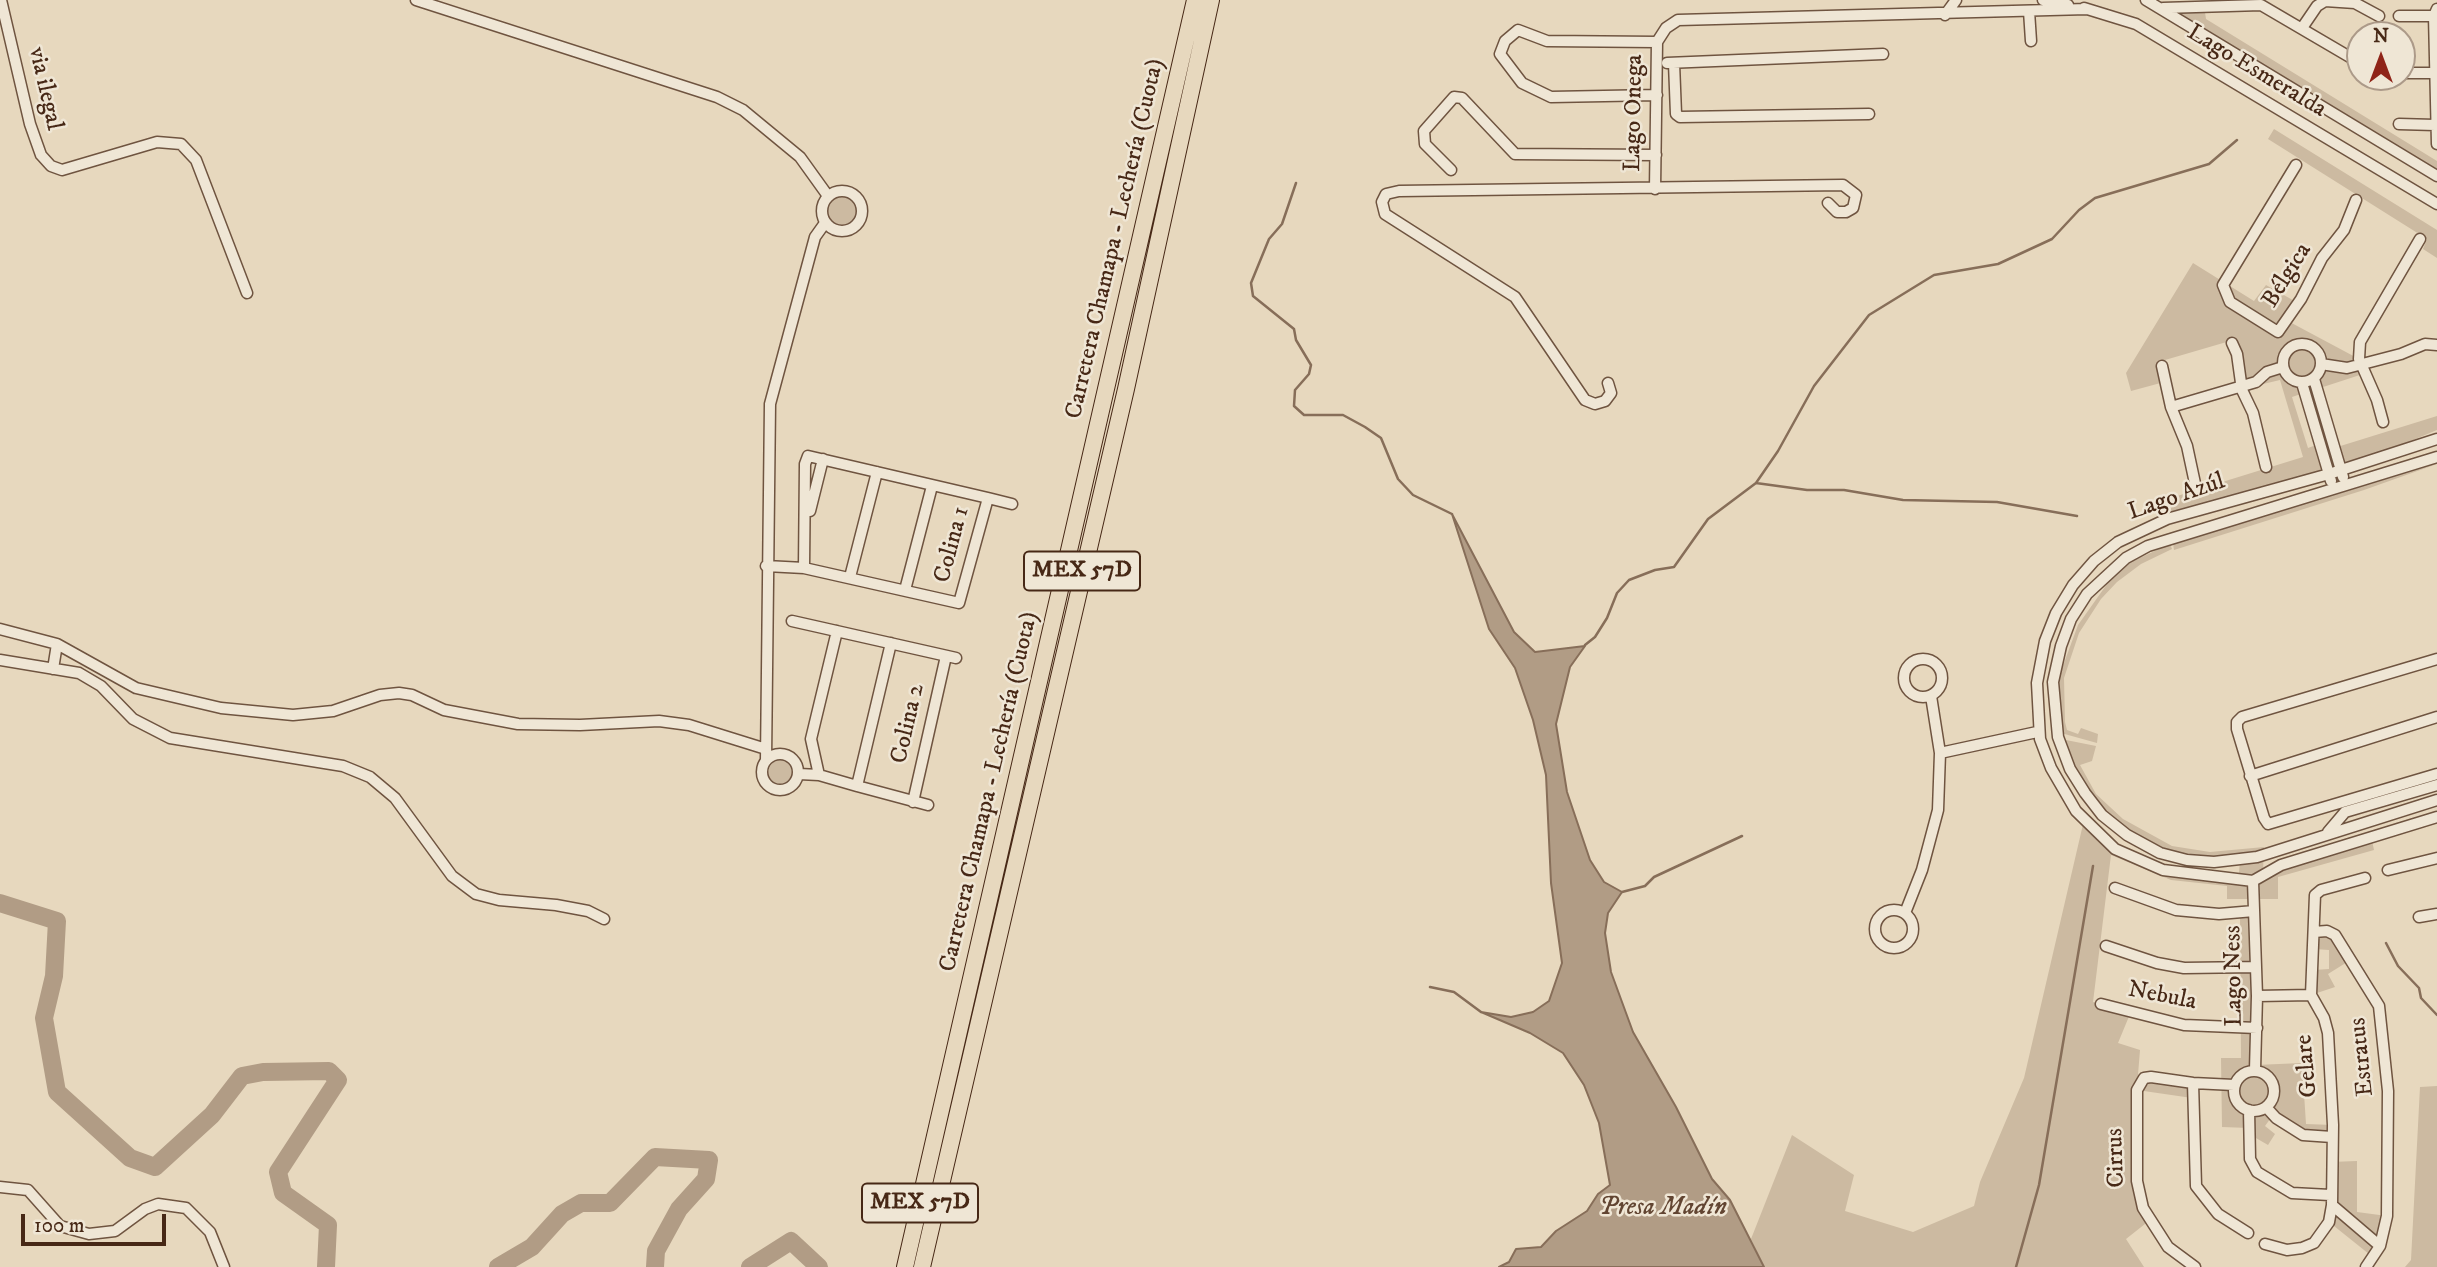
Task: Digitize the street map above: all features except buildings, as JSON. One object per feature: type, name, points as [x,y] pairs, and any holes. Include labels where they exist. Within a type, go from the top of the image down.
[{"type":"highway","name":"Carretera Chamapa - Lechería (Cuota)","points":[[922,1267],[942,1141],[1195,0]]},
{"type":"highway","name":"Carretera Chamapa - Lechería (Cuota)","points":[[905,1267],[942,1141],[1126,389],[1211,0]]},
{"type":"street","name":"via ilegal","points":[[1,0],[30,124],[41,155],[51,166],[62,170],[157,142],[181,144],[190,152],[207,185],[247,293]]},
{"type":"street","points":[[416,0],[717,97],[743,110],[800,157],[828,196]]},
{"type":"street","points":[[1945,15],[1956,0]]},
{"type":"street","name":"Lago Esmeralda","points":[[2043,0],[2087,9],[2136,24],[2437,204]]},
{"type":"street","name":"Lago Esmeralda","points":[[2146,0],[2437,176]]},
{"type":"street","points":[[2302,29],[2317,6],[2325,1],[2355,3],[2379,16]]},
{"type":"street","points":[[2163,8],[2261,5],[2346,55]]},
{"type":"street","name":"Lago Onega","points":[[1655,189],[1657,42],[1666,28],[1678,20],[1945,15],[2087,9]]},
{"type":"street","points":[[2029,11],[2031,41]]},
{"type":"street","points":[[2399,16],[2436,12],[2437,144]]},
{"type":"street","points":[[1657,42],[1547,41],[1518,30],[1505,41],[1500,54],[1522,83],[1550,97],[1657,95]]},
{"type":"street","points":[[1657,64],[1883,54]]},
{"type":"street","points":[[1674,63],[1676,114],[1680,117],[1869,114]]},
{"type":"street","points":[[2416,71],[2435,68]]},
{"type":"street","points":[[1451,170],[1425,144],[1424,131],[1454,97],[1462,98],[1515,154],[1656,155]]},
{"type":"street","points":[[2399,124],[2435,125]]},
{"type":"street","name":"Bélgica","points":[[2297,165],[2223,285],[2230,302],[2278,332],[2301,299],[2322,258],[2344,230],[2356,200]]},
{"type":"street","points":[[1608,383],[1611,393],[1605,401],[1595,404],[1585,400],[1515,297],[1385,214],[1382,202],[1387,194],[1399,191],[1843,185],[1851,188],[1856,195],[1853,208],[1846,212],[1837,212],[1828,203]]},
{"type":"street","points":[[839,190],[852,192],[861,201],[863,213],[858,225],[848,231],[835,231],[825,223],[821,214],[822,204],[828,196],[839,190]]},
{"type":"street","points":[[814,756],[798,769],[788,789],[773,789],[762,774],[766,755],[766,566],[770,404],[815,237],[825,223]]},
{"type":"street","points":[[2383,422],[2362,365],[2360,342],[2420,239]]},
{"type":"street","points":[[2278,332],[2288,349]]},
{"type":"street","points":[[2232,344],[2237,354],[2241,386],[2253,413],[2266,467]]},
{"type":"street","name":"Bélgica","points":[[2283,367],[2288,349],[2297,344],[2307,344],[2315,349],[2321,364]]},
{"type":"street","points":[[2346,486],[2314,379],[2321,364],[2347,368],[2425,344],[2437,345]]},
{"type":"street","points":[[2162,366],[2171,407],[2187,446],[2196,488]]},
{"type":"street","points":[[2171,407],[2256,382],[2267,372],[2283,367],[2288,377],[2302,383],[2314,379]]},
{"type":"street","points":[[2302,383],[2334,490]]},
{"type":"street","name":"Lago Azúl","points":[[2253,881],[2163,870],[2115,849],[2076,811],[2051,768],[2038,731],[2037,683],[2045,641],[2073,585],[2094,561],[2140,529],[2329,474],[2437,439]]},
{"type":"street","name":"Colina 1","points":[[804,568],[806,527],[803,454],[1012,504]]},
{"type":"street","name":"Lago Azúl","points":[[2437,457],[2148,546],[2107,574],[2087,594],[2071,619],[2061,646],[2053,682],[2054,721],[2058,737],[2070,769],[2085,793],[2102,815],[2127,835],[2160,853],[2186,860],[2240,860],[2257,857],[2328,832],[2437,800]]},
{"type":"street","name":"Colina 1","points":[[806,527],[823,459]]},
{"type":"street","points":[[850,577],[877,472]]},
{"type":"street","name":"Colina 1","points":[[905,590],[932,486]]},
{"type":"street","name":"Colina 1","points":[[959,603],[988,498]]},
{"type":"street","name":"Colina 1","points":[[766,566],[804,568],[850,577],[971,607]]},
{"type":"street","name":"Colina 2","points":[[792,621],[951,657],[913,802]]},
{"type":"street","points":[[0,629],[57,644],[136,688],[221,708],[293,715],[333,711],[380,695],[399,693],[412,695],[444,710],[518,724],[580,725],[659,721],[690,725],[766,755],[783,753],[792,757],[798,769]]},
{"type":"street","points":[[820,775],[811,738],[837,631]]},
{"type":"street","name":"Colina 2","points":[[857,786],[891,643]]},
{"type":"street","points":[[54,669],[57,644]]},
{"type":"street","points":[[2437,659],[2242,717],[2237,722],[2236,729],[2268,824],[2399,791],[2437,785]]},
{"type":"street","points":[[0,660],[79,673],[101,686],[133,719],[170,738],[343,766],[370,777],[395,798],[452,876],[476,894],[499,900],[589,911],[604,919]]},
{"type":"street","points":[[1905,913],[1922,870],[1936,820],[1940,753],[1931,696]]},
{"type":"street","points":[[1940,753],[2038,731],[2047,717],[2054,721]]},
{"type":"street","points":[[2250,776],[2437,717]]},
{"type":"street","points":[[2038,731],[2052,743],[2058,737]]},
{"type":"street","name":"Colina 2","points":[[798,769],[928,805]]},
{"type":"street","points":[[2328,832],[2345,812],[2437,774]]},
{"type":"street","points":[[2253,881],[2281,865],[2437,817]]},
{"type":"street","points":[[2253,881],[2264,867],[2257,857]]},
{"type":"street","points":[[2388,870],[2437,858]]},
{"type":"street","points":[[2240,860],[2238,869],[2253,881]]},
{"type":"street","points":[[2257,996],[2311,995],[2315,895],[2321,890],[2365,878]]},
{"type":"street","name":"Lago Ness","points":[[2253,881],[2257,996],[2255,1070]]},
{"type":"street","points":[[2115,888],[2176,909],[2219,914],[2254,909]]},
{"type":"street","points":[[2419,917],[2437,914]]},
{"type":"street","name":"Estratus","points":[[2314,932],[2327,931],[2335,935],[2379,1006],[2388,1091],[2385,1167],[2387,1216],[2380,1246]]},
{"type":"street","name":"Nebula","points":[[2106,946],[2131,956],[2184,968],[2256,967]]},
{"type":"street","name":"Gelare","points":[[2311,995],[2324,1018],[2328,1033],[2332,1138],[2331,1200]]},
{"type":"street","name":"Nebula","points":[[2101,1004],[2184,1025],[2257,1028]]},
{"type":"street","points":[[2255,1070],[2271,1079],[2274,1089],[2272,1099],[2266,1107],[2249,1110],[2239,1104],[2234,1095],[2234,1084],[2239,1077],[2255,1070]]},
{"type":"street","name":"Cirrus","points":[[2195,1267],[2168,1247],[2143,1208],[2137,1181],[2138,1083],[2151,1077],[2193,1083],[2234,1084]]},
{"type":"street","points":[[2193,1083],[2196,1186],[2218,1214],[2248,1233]]},
{"type":"street","name":"Gelare","points":[[2266,1107],[2276,1118],[2304,1135],[2332,1138]]},
{"type":"street","points":[[2249,1110],[2250,1159],[2257,1172],[2292,1193],[2331,1200],[2380,1246],[2366,1267]]},
{"type":"street","points":[[0,1187],[28,1190],[61,1226],[89,1234],[115,1231],[145,1209],[158,1204],[186,1208],[210,1232],[224,1267]]},
{"type":"street","points":[[2265,1244],[2287,1250],[2314,1243],[2329,1222],[2331,1200]]},
{"type":"shaded area","points":[[2204,6],[2206,19],[2437,161],[2437,176],[2165,10]]},
{"type":"shaded area","points":[[2274,129],[2437,230],[2437,258],[2423,249],[2427,239],[2268,139]]},
{"type":"shaded area","points":[[842,196],[853,200],[857,211],[853,222],[842,226],[831,222],[827,211],[831,200]]},
{"type":"shaded area","points":[[2193,263],[2254,301],[2266,285],[2298,303],[2286,320],[2359,359],[2366,373],[2317,389],[2332,440],[2320,445],[2329,474],[2167,519],[2161,501],[2303,457],[2280,380],[2242,389],[2230,341],[2165,360],[2162,366],[2168,381],[2131,391],[2126,373]],"holes":[[[2304,393],[2319,444],[2308,448],[2292,397]]]},
{"type":"shaded area","points":[[2437,416],[2437,430],[2341,470],[2334,448]]},
{"type":"shaded area","points":[[2437,457],[2437,464],[2364,490],[2174,550],[2172,537]]},
{"type":"shaded area","points":[[2170,544],[2172,549],[2141,564],[2117,582],[2101,599],[2079,633],[2064,678],[2065,722],[2067,730],[2078,734],[2081,728],[2098,734],[2097,743],[2061,733],[2057,682],[2078,625],[2112,577],[2133,561]]},
{"type":"shaded area","points":[[2061,739],[2096,746],[2092,761],[2080,765],[2096,794],[2123,819],[2172,846],[2210,852],[2264,847],[2263,872],[2371,836],[2374,850],[2278,877],[2278,899],[2227,899],[2227,886],[2171,880],[2111,855],[2093,1002],[2130,1014],[2118,1043],[2140,1050],[2137,1087],[2144,1078],[2193,1083],[2192,1098],[2137,1090],[2137,1181],[2150,1220],[2126,1239],[2144,1267],[1764,1267],[1751,1239],[1792,1135],[1854,1175],[1845,1211],[1913,1232],[1974,1206],[1980,1182],[2024,1078],[2084,820],[2094,831],[2144,863],[2241,878],[2240,860],[2164,851],[2144,842],[2107,815],[2076,775]]},
{"type":"shaded area","points":[[783,759],[794,763],[798,774],[794,785],[783,789],[772,785],[768,774],[772,763]]},
{"type":"shaded area","points":[[2254,911],[2256,1065],[2302,1063],[2306,1124],[2333,1125],[2332,1137],[2314,1137],[2273,1115],[2265,1126],[2275,1134],[2268,1145],[2249,1134],[2249,1128],[2222,1127],[2221,1058],[2241,1058],[2240,913]]},
{"type":"shaded area","points":[[2327,931],[2352,959],[2328,974],[2335,987],[2311,995],[2314,970],[2329,969],[2329,950],[2314,949],[2314,932]]},
{"type":"shaded area","points":[[2437,1086],[2437,1267],[2405,1267],[2411,1260],[2420,1087]]},
{"type":"shaded area","points":[[2357,1161],[2357,1212],[2387,1216],[2374,1258],[2329,1222],[2331,1162]]},
{"type":"water","name":"Presa Madín","points":[[1452,514],[1514,632],[1535,652],[1585,646],[1570,667],[1556,724],[1567,792],[1590,860],[1604,882],[1622,892],[1608,913],[1605,933],[1611,972],[1633,1032],[1676,1107],[1712,1179],[1730,1200],[1764,1267],[1499,1267],[1509,1262],[1516,1249],[1541,1247],[1556,1231],[1587,1211],[1598,1194],[1610,1185],[1599,1123],[1584,1085],[1563,1053],[1530,1033],[1481,1012],[1511,1017],[1533,1012],[1549,1001],[1562,963],[1551,883],[1546,775],[1533,720],[1515,668],[1489,629]]},
{"type":"waterway","points":[[1585,645],[1595,637],[1607,618],[1617,593],[1629,580],[1655,570],[1674,567],[1708,519],[1756,483],[1778,451],[1814,386],[1869,315],[1934,275],[1998,264],[2052,239],[2079,210],[2095,198],[2209,164],[2237,140]]},
{"type":"waterway","points":[[1296,183],[1282,224],[1269,239],[1251,283],[1253,296],[1294,329],[1296,340],[1311,365],[1309,374],[1295,390],[1294,406],[1304,415],[1343,415],[1365,427],[1381,438],[1398,479],[1413,495],[1452,514]]},
{"type":"waterway","points":[[1756,483],[1807,490],[1844,490],[1903,500],[1997,502],[2077,516]]},
{"type":"waterway","points":[[1622,892],[1645,886],[1654,877],[1742,836]]},
{"type":"waterway","points":[[2016,1267],[2039,1185],[2093,866]]},
{"type":"waterway","points":[[0,903],[57,921],[54,976],[44,1018],[57,1092],[130,1158],[155,1167],[212,1115],[242,1076],[263,1072],[329,1071],[338,1080],[278,1172],[283,1193],[328,1225],[326,1267]]},
{"type":"waterway","points":[[2386,943],[2398,966],[2419,988],[2421,998],[2437,1015]]},
{"type":"waterway","points":[[1430,987],[1454,992],[1481,1012]]},
{"type":"waterway","points":[[498,1267],[532,1247],[562,1214],[581,1203],[610,1203],[655,1157],[709,1160],[706,1179],[679,1209],[656,1251],[655,1267]]},
{"type":"waterway","points":[[750,1267],[791,1241],[819,1267]]}]
